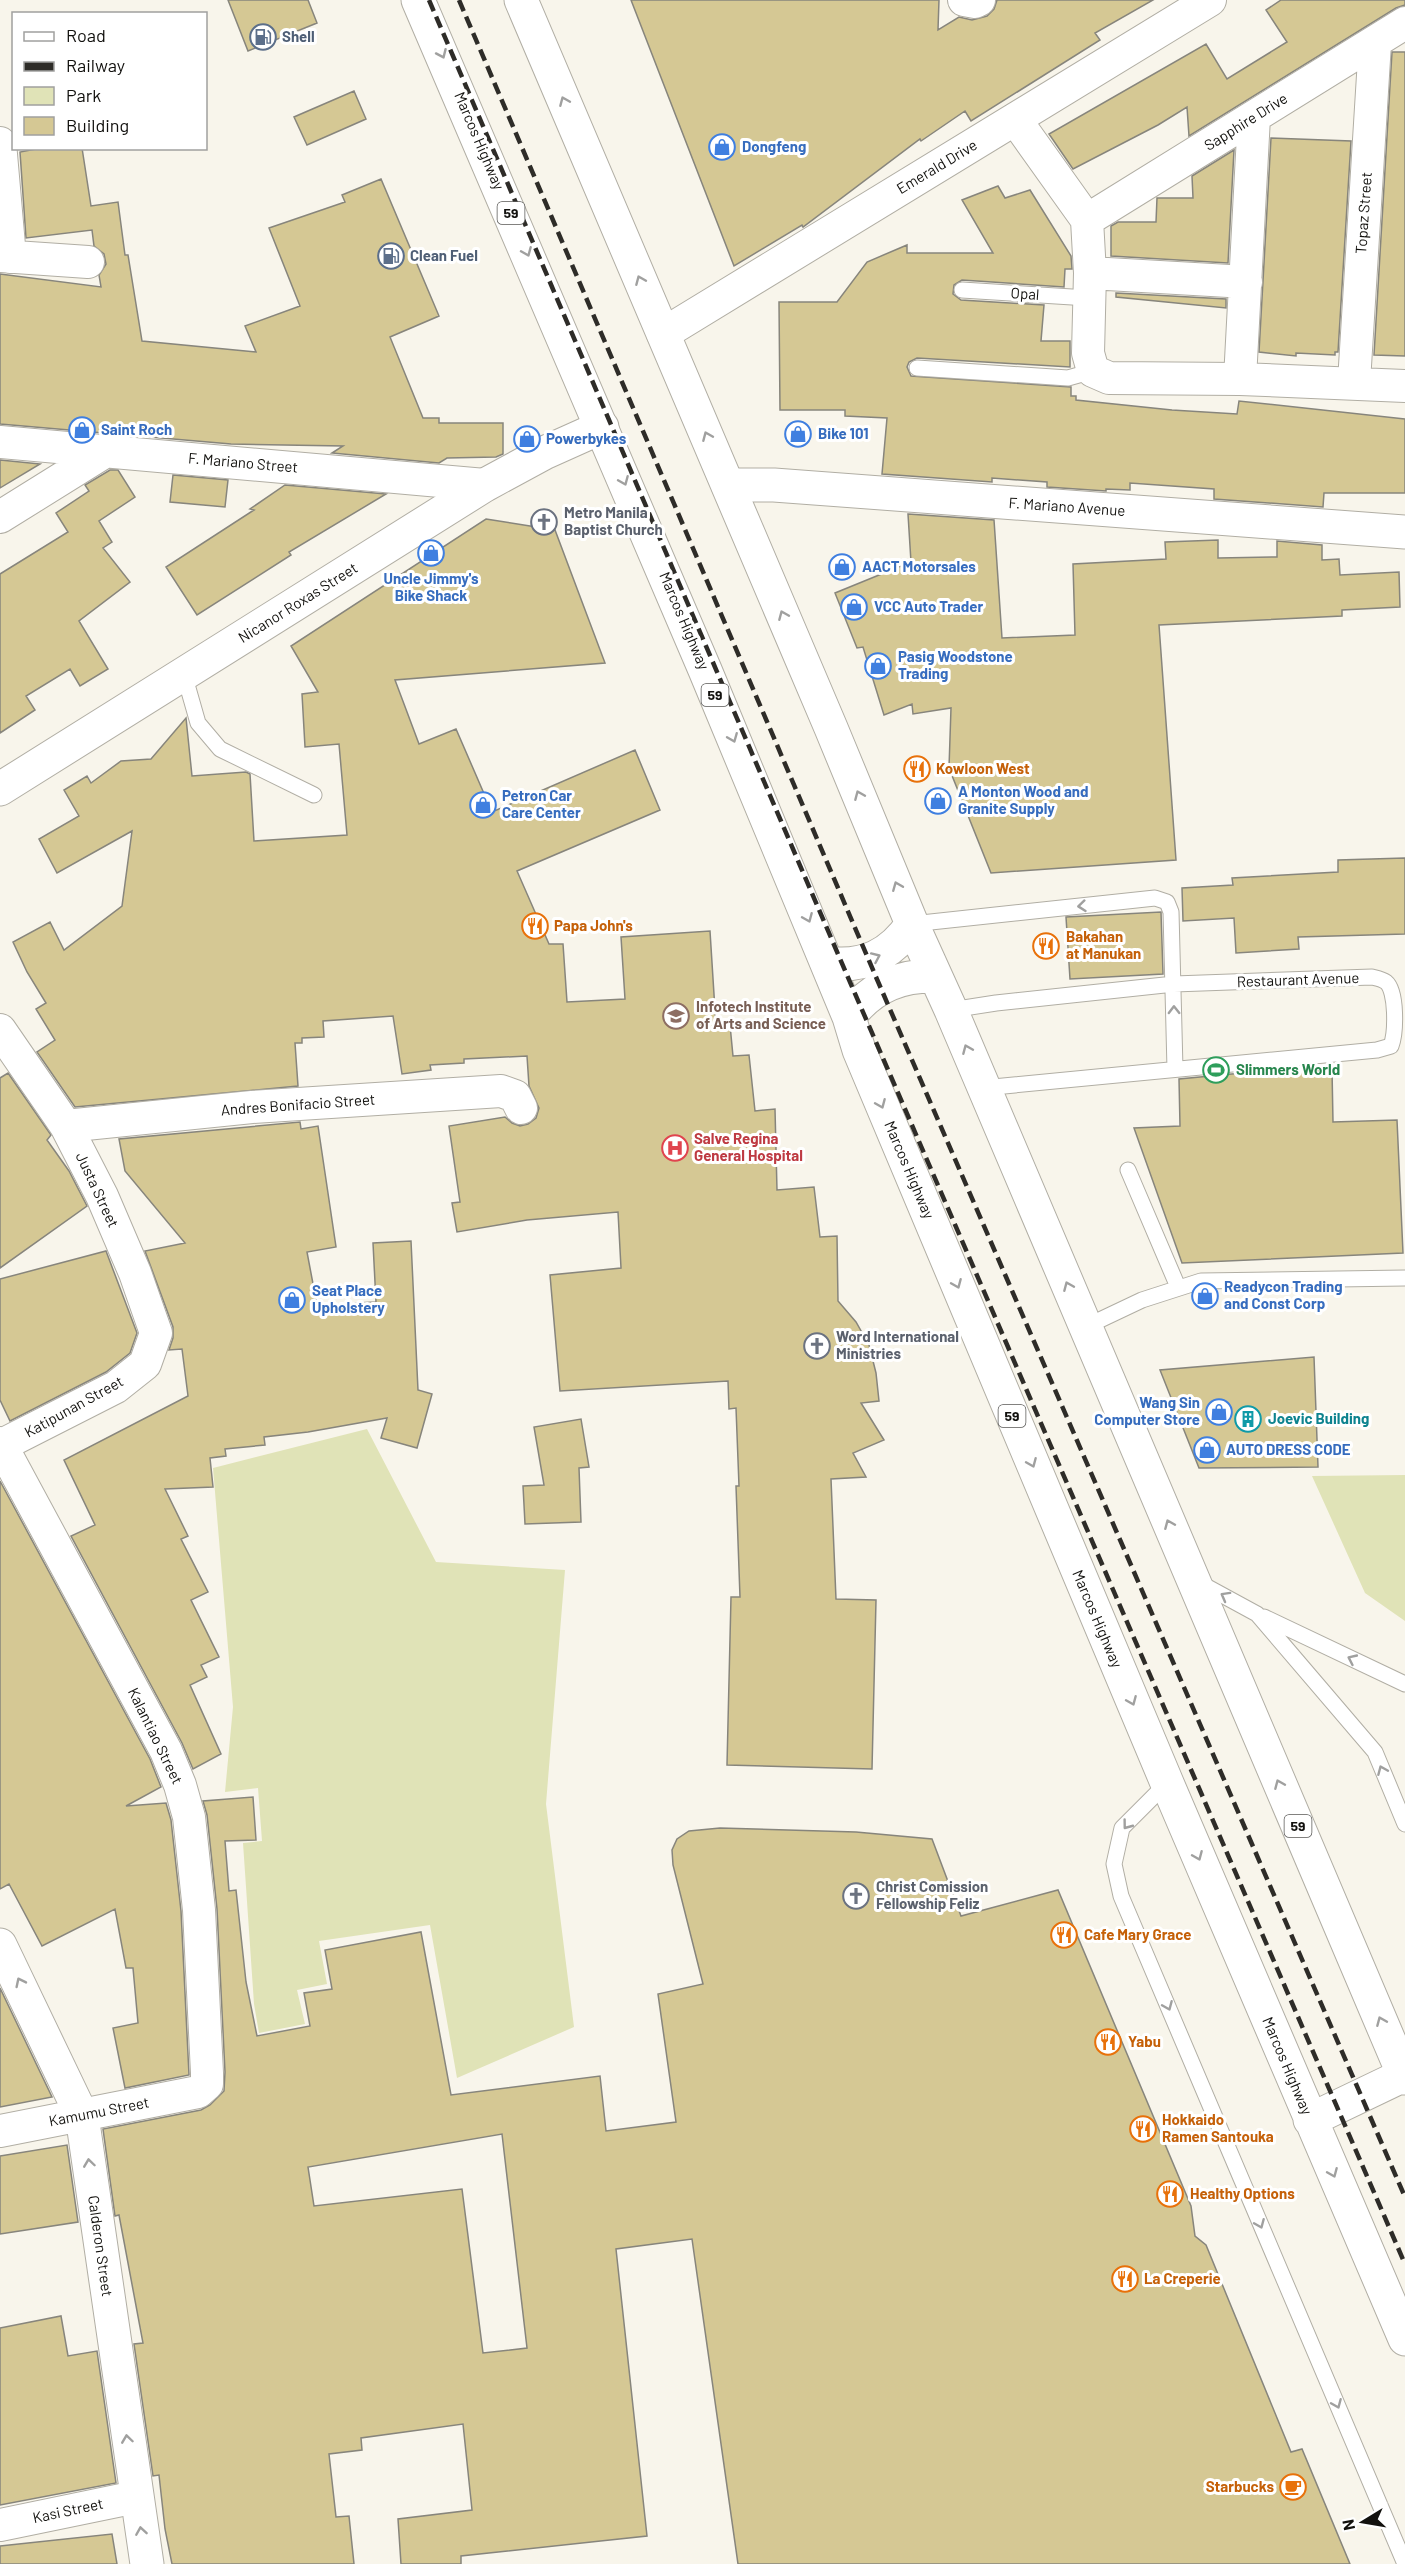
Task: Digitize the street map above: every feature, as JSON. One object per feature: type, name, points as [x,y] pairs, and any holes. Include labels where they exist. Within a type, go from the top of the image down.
[{"type":"main road","name":"Marcos Highway","points":[[418,0],[602,427],[827,963],[849,1017],[863,1061],[1167,1783],[1405,2339]]},
{"type":"main road","name":"59","points":[[521,0],[1404,2077]]},
{"type":"main road","name":"Nicanor Roxas Street","points":[[0,789],[485,484],[544,453],[602,427]]},
{"type":"main road","name":"F. Mariano Avenue","points":[[728,485],[774,485],[1405,532]]},
{"type":"main road","points":[[827,963],[843,965],[876,958],[897,944],[912,924]]},
{"type":"main road","points":[[849,1017],[860,1003],[886,984],[918,976],[935,976]]},
{"type":"main road","name":"Calderon Street","points":[[0,1945],[82,2116],[147,2564]]},
{"type":"main road","points":[[1310,2120],[1404,2077]]},
{"type":"street","points":[[964,0],[975,2],[979,0]]},
{"type":"street","name":"Emerald Drive","points":[[663,334],[1210,0]]},
{"type":"street","name":"Sapphire Drive","points":[[1087,220],[1405,23]]},
{"type":"street","name":"Topaz Street","points":[[1354,382],[1375,43]]},
{"type":"street","points":[[1240,379],[1254,117]]},
{"type":"street","points":[[1015,119],[1087,220],[1088,353],[1093,371],[1109,378],[1354,382],[1405,386]]},
{"type":"street","points":[[0,143],[5,256],[88,262]]},
{"type":"street","points":[[1089,285],[1246,282]]},
{"type":"street","name":"F. Mariano Street","points":[[0,442],[485,484]]},
{"type":"street","points":[[0,517],[106,451]]},
{"type":"street","name":"Justa Street","points":[[0,1030],[66,1126],[102,1196],[135,1274],[156,1333],[145,1364]]},
{"type":"street","name":"Andres Bonifacio Street","points":[[66,1126],[252,1107],[501,1091],[514,1096],[521,1108]]},
{"type":"street","name":"Katipunan Street","points":[[0,1445],[116,1386],[145,1364]]},
{"type":"street","name":"Kalantiao Street","points":[[0,1445],[166,1750],[180,1785],[189,1817],[199,1910],[207,2084],[198,2092]]},
{"type":"street","name":"Kamumu Street","points":[[0,2132],[198,2092]]},
{"type":"street","name":"Kasi Street","points":[[0,2525],[136,2497]]},
{"type":"lane","name":"Opal","points":[[962,290],[1089,285]]},
{"type":"lane","points":[[917,368],[1068,378],[1093,371]]},
{"type":"lane","points":[[184,674],[198,723],[220,748],[314,795]]},
{"type":"lane","points":[[912,924],[1155,898],[1167,902],[1171,912],[1175,1069]]},
{"type":"lane","name":"Restaurant Avenue","points":[[951,1010],[1174,984],[1372,977],[1385,981],[1391,989],[1396,1034],[1391,1046],[1377,1050],[983,1088]]},
{"type":"lane","points":[[1128,1170],[1178,1287]]},
{"type":"lane","points":[[1086,1327],[1142,1300],[1201,1281],[1405,1278]]},
{"type":"lane","points":[[1191,1578],[1257,1614],[1405,1684]]},
{"type":"lane","points":[[1257,1614],[1375,1752],[1405,1824]]},
{"type":"lane","points":[[1167,1783],[1122,1828],[1114,1864],[1121,1896],[1405,2564]]},
{"type":"green space","points":[[367,1429],[436,1562],[565,1570],[546,1804],[574,2027],[457,2078],[430,1925],[319,1941],[327,1984],[297,1990],[305,2024],[259,2033],[254,2004],[243,1843],[262,1841],[258,1788],[225,1792],[233,1707],[213,1468]]},
{"type":"green space","points":[[1405,1475],[1405,1621],[1365,1593],[1312,1476]]},
{"type":"building","name":"Shell","points":[[228,0],[308,0],[317,23],[248,51]]},
{"type":"building","points":[[631,0],[939,0],[938,30],[959,17],[972,20],[987,16],[994,9],[997,0],[1153,0],[1095,33],[1100,40],[971,121],[965,111],[921,141],[920,139],[803,227],[802,225],[734,266]]},
{"type":"building","points":[[1281,0],[1405,0],[1405,5],[1396,8],[1189,136],[1187,107],[1158,125],[1073,169],[1049,134],[1206,44],[1227,79],[1287,42],[1266,10]]},
{"type":"building","points":[[1392,52],[1405,52],[1405,356],[1374,355]]},
{"type":"building","points":[[354,91],[366,119],[307,145],[294,117]]},
{"type":"building","points":[[1271,138],[1351,141],[1338,352],[1335,352],[1335,355],[1296,353],[1296,356],[1259,352]]},
{"type":"building","points":[[82,150],[91,206],[118,202],[125,255],[128,255],[142,341],[256,352],[245,326],[300,306],[269,228],[345,202],[342,195],[381,179],[439,316],[390,337],[423,418],[439,418],[439,423],[503,423],[503,454],[496,457],[447,458],[439,463],[332,453],[343,446],[231,444],[0,424],[0,274],[101,287],[99,275],[106,264],[104,254],[94,246],[92,230],[26,238],[20,152]]},
{"type":"building","points":[[1234,150],[1228,263],[1111,256],[1111,226],[1118,222],[1156,222],[1157,198],[1193,198],[1192,176]]},
{"type":"building","points":[[998,186],[1005,198],[1030,190],[1071,256],[1072,269],[1065,269],[1064,287],[962,280],[954,285],[953,294],[961,300],[1044,305],[1041,341],[1070,341],[1070,367],[917,358],[909,362],[907,367],[911,376],[1071,387],[1071,396],[1076,396],[1076,400],[1172,410],[1237,414],[1239,401],[1405,419],[1405,493],[1324,493],[1323,507],[1214,499],[1214,489],[1130,483],[1130,490],[1106,489],[1106,491],[1047,487],[1047,482],[992,478],[992,482],[882,474],[887,418],[845,416],[845,410],[780,410],[779,302],[837,302],[867,262],[907,245],[907,253],[993,253],[962,200]]},
{"type":"building","points":[[1116,293],[1226,299],[1226,308],[1116,297]]},
{"type":"building","points":[[0,460],[40,464],[0,488]]},
{"type":"building","points":[[110,470],[118,470],[135,497],[99,521],[112,542],[103,548],[130,582],[79,621],[108,669],[80,686],[70,669],[26,696],[35,710],[0,733],[0,574],[68,532],[56,513],[89,491],[85,485]]},
{"type":"building","points":[[173,475],[228,480],[225,507],[170,502]]},
{"type":"building","points":[[285,485],[386,494],[289,552],[291,555],[197,615],[166,567],[254,510],[250,509]]},
{"type":"building","points":[[908,514],[994,520],[1002,638],[1075,635],[1073,564],[1166,559],[1165,542],[1218,540],[1218,558],[1277,557],[1277,541],[1322,545],[1322,560],[1339,559],[1340,575],[1399,572],[1400,607],[1342,610],[1342,616],[1159,625],[1176,860],[991,873],[949,768],[951,708],[913,714],[912,704],[884,715],[863,647],[857,648],[835,593],[911,562]]},
{"type":"building","points":[[486,519],[555,530],[605,663],[395,680],[419,744],[456,729],[492,812],[635,750],[660,810],[517,871],[549,944],[563,944],[567,1002],[625,999],[621,937],[710,931],[716,1026],[730,1025],[733,1056],[749,1055],[755,1111],[775,1109],[777,1190],[814,1187],[820,1237],[837,1236],[838,1301],[856,1322],[869,1345],[876,1373],[879,1401],[861,1403],[884,1440],[853,1453],[866,1477],[831,1479],[836,1599],[876,1600],[872,1769],[727,1765],[731,1597],[740,1597],[736,1408],[729,1409],[728,1381],[560,1391],[550,1275],[621,1268],[618,1212],[527,1220],[457,1232],[452,1203],[460,1202],[449,1126],[505,1117],[520,1126],[536,1118],[539,1108],[529,1086],[527,1056],[464,1059],[464,1063],[430,1065],[431,1070],[402,1074],[393,1016],[323,1021],[324,1037],[302,1038],[302,1043],[295,1043],[298,1086],[75,1107],[37,1052],[55,1040],[36,1009],[46,1003],[27,972],[13,942],[50,922],[64,950],[122,906],[132,831],[57,873],[39,839],[79,816],[64,790],[87,776],[91,783],[121,761],[151,759],[186,718],[192,776],[246,772],[250,774],[254,841],[347,835],[339,744],[305,747],[302,694],[318,692],[291,646]]},
{"type":"building","points":[[1405,858],[1405,934],[1298,937],[1299,949],[1236,953],[1234,918],[1183,921],[1182,888],[1233,885],[1232,878],[1338,872],[1338,860]]},
{"type":"building","points":[[1161,912],[1163,974],[1070,979],[1066,917]]},
{"type":"building","points":[[1332,1069],[1333,1122],[1397,1120],[1403,1253],[1182,1263],[1134,1128],[1180,1126],[1179,1079],[1253,1072]]},
{"type":"building","points":[[8,1073],[51,1135],[47,1140],[69,1171],[87,1206],[0,1268],[0,1078]]},
{"type":"building","points":[[300,1122],[301,1129],[318,1126],[336,1247],[307,1252],[317,1305],[376,1302],[373,1243],[411,1241],[418,1390],[432,1394],[417,1448],[381,1438],[387,1418],[264,1437],[265,1445],[225,1449],[226,1456],[210,1458],[213,1487],[165,1489],[188,1536],[181,1539],[208,1592],[191,1600],[219,1657],[201,1665],[207,1677],[190,1685],[221,1754],[193,1769],[182,1743],[71,1536],[95,1525],[64,1460],[188,1396],[182,1349],[169,1350],[173,1338],[173,1327],[145,1251],[185,1243],[125,1171],[119,1139]]},
{"type":"building","points":[[106,1251],[137,1333],[130,1353],[106,1372],[10,1421],[0,1400],[0,1279]]},
{"type":"building","name":"Joevic Building","points":[[1314,1357],[1318,1467],[1199,1468],[1160,1370]]},
{"type":"building","points":[[581,1419],[589,1467],[579,1468],[581,1522],[525,1524],[523,1486],[544,1485],[534,1427]]},
{"type":"building","points":[[0,1481],[150,1759],[161,1787],[126,1806],[166,1803],[171,1820],[181,1911],[189,2075],[125,2088],[113,2028],[138,2023],[133,1968],[126,1968],[115,1909],[42,1946],[9,1884],[0,1889]]},
{"type":"building","points":[[253,1797],[256,1840],[225,1841],[229,1891],[236,1890],[246,1982],[257,2036],[310,2026],[304,1993],[332,1989],[325,1950],[421,1932],[451,2095],[600,2076],[606,2131],[676,2122],[658,1994],[703,1984],[673,1865],[672,1850],[677,1839],[689,1831],[720,1828],[856,1832],[932,1839],[961,1916],[1058,1890],[1191,2206],[1195,2236],[1206,2245],[1291,2452],[1302,2449],[1350,2564],[738,2564],[692,2239],[616,2249],[647,2536],[461,2556],[461,2564],[401,2564],[398,2519],[472,2510],[463,2424],[361,2438],[362,2450],[329,2454],[336,2517],[349,2516],[354,2564],[172,2564],[165,2529],[159,2475],[153,2476],[134,2344],[143,2343],[119,2215],[115,2216],[103,2129],[201,2110],[210,2105],[224,2091],[217,1909],[207,1815],[203,1801]],"holes":[[[502,2134],[527,2348],[483,2353],[462,2189],[314,2206],[308,2167]]]},
{"type":"building","points":[[0,1988],[52,2097],[0,2107]]},
{"type":"building","points":[[67,2145],[78,2222],[0,2234],[0,2156]]},
{"type":"building","points":[[61,2316],[68,2356],[97,2351],[116,2483],[0,2505],[0,2328]]},
{"type":"building","points":[[112,2534],[117,2564],[0,2564],[0,2546]]},
{"type":"railway","points":[[429,0],[853,989],[1405,2264]]},
{"type":"railway","points":[[459,0],[876,977],[1405,2197]]},
{"type":"place","name":"Shell","points":[[263,37]]},
{"type":"place","name":"Dongfeng","points":[[722,147]]},
{"type":"place","name":"Clean Fuel","points":[[391,256]]},
{"type":"place","name":"Saint Roch","points":[[82,430]]},
{"type":"place","name":"Bike 101","points":[[798,434]]},
{"type":"place","name":"Powerbykes","points":[[527,439]]},
{"type":"place","name":"Metro Manila Baptist Church","points":[[544,522]]},
{"type":"place","name":"Uncle Jimmy's Bike Shack","points":[[431,553]]},
{"type":"place","name":"AACT Motorsales","points":[[842,567]]},
{"type":"place","name":"VCC Auto Trader","points":[[854,607]]},
{"type":"place","name":"Pasig Woodstone Trading","points":[[878,666]]},
{"type":"place","name":"Kowloon West","points":[[917,769]]},
{"type":"place","name":"A Monton Wood and Granite Supply","points":[[938,801]]},
{"type":"place","name":"Petron Car Care Center","points":[[483,805]]},
{"type":"place","name":"Papa John's","points":[[535,926]]},
{"type":"place","name":"Bakahan at Manukan","points":[[1046,946]]},
{"type":"place","name":"Infotech Institute of Arts and Science","points":[[676,1016]]},
{"type":"place","name":"Slimmers World","points":[[1216,1070]]},
{"type":"place","name":"Salve Regina General Hospital","points":[[675,1148]]},
{"type":"place","name":"Readycon Trading and Const Corp","points":[[1205,1296]]},
{"type":"place","name":"Seat Place Upholstery","points":[[292,1300]]},
{"type":"place","name":"Word International Ministries","points":[[817,1346]]},
{"type":"place","name":"Wang Sin Computer Store","points":[[1219,1412]]},
{"type":"place","name":"Joevic Building","points":[[1248,1419]]},
{"type":"place","name":"AUTO DRESS CODE","points":[[1207,1450]]},
{"type":"place","name":"Christ Comission Fellowship Feliz","points":[[856,1896]]},
{"type":"place","name":"Cafe Mary Grace","points":[[1064,1935]]},
{"type":"place","name":"Yabu","points":[[1108,2042]]},
{"type":"place","name":"Hokkaido Ramen Santouka","points":[[1143,2129]]},
{"type":"place","name":"Healthy Options","points":[[1170,2194]]},
{"type":"place","name":"La Creperie","points":[[1125,2279]]},
{"type":"place","name":"Starbucks","points":[[1293,2487]]}]
